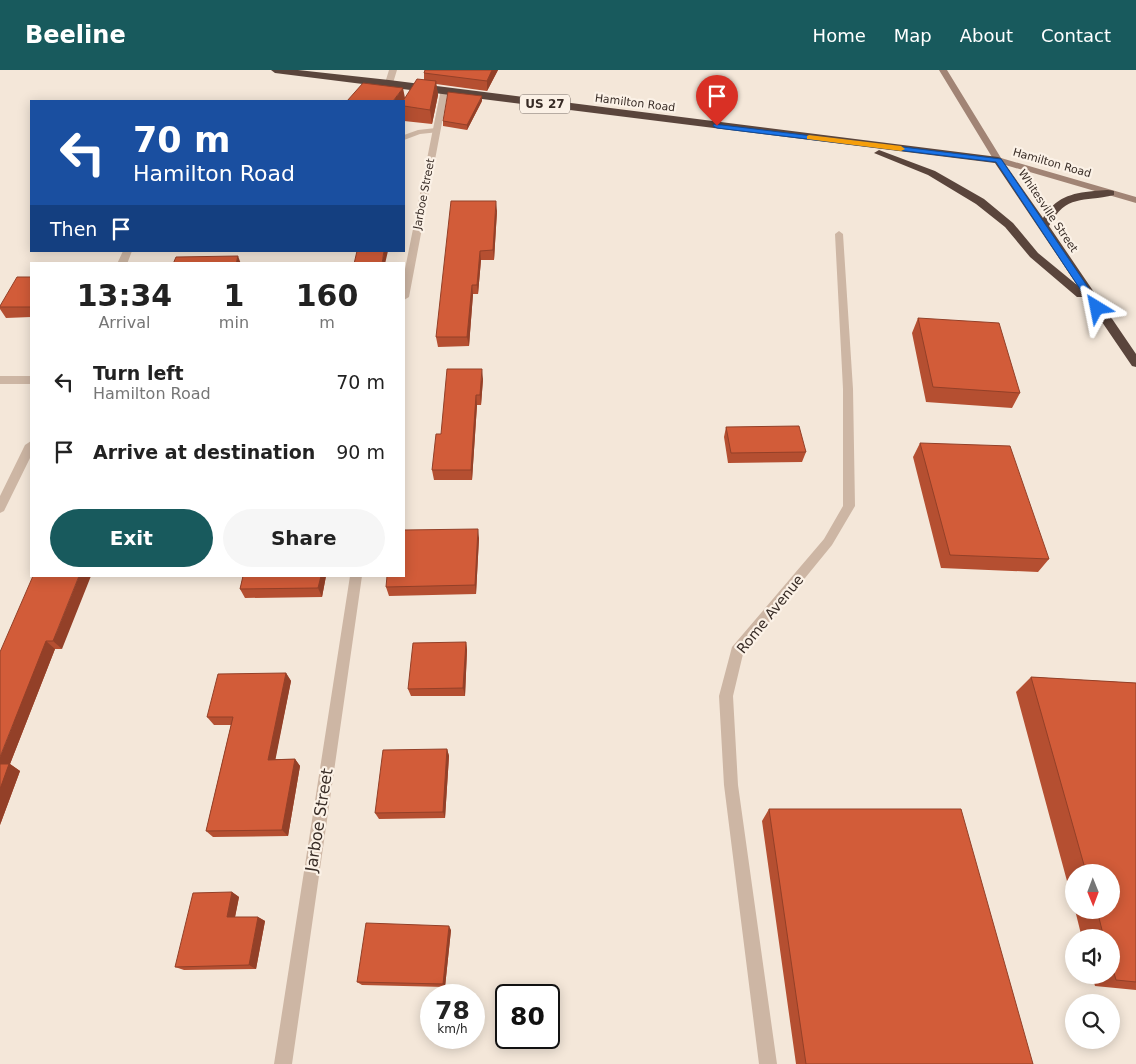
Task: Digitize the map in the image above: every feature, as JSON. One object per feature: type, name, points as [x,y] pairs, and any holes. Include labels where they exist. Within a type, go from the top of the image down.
[{"type":"highway","name":"Hamilton Road","points":[[275,70],[998,160]]},
{"type":"highway","points":[[814,138],[902,160],[938,176],[973,197],[1009,226],[1028,249],[1097,308]]},
{"type":"highway","name":"Whitesville Street","points":[[998,160],[1136,364]]},
{"type":"highway","points":[[1043,228],[1050,213],[1060,202],[1078,196],[1110,192]]},
{"type":"main road","name":"Whitesville Street","points":[[943,70],[998,160]]},
{"type":"main road","name":"Hamilton Road","points":[[998,160],[1136,200]]},
{"type":"street","points":[[390,83],[393,70]]},
{"type":"street","name":"Jarboe Street","points":[[405,292],[444,91]]},
{"type":"street","points":[[405,138],[418,132],[436,130]]},
{"type":"street","name":"Rome Avenue","points":[[768,1064],[731,785],[726,696],[737,651],[828,542],[849,506],[848,389],[839,234]]},
{"type":"street","points":[[0,380],[30,380]]},
{"type":"street","points":[[0,508],[30,447]]},
{"type":"street","name":"Jarboe Street","points":[[282,1064],[356,577]]},
{"type":"building","points":[[425,70],[492,70],[487,81],[424,73]]},
{"type":"building","points":[[417,79],[436,81],[430,110],[405,106],[404,100]]},
{"type":"building","points":[[363,83],[403,88],[394,100],[348,100]]},
{"type":"building","points":[[448,92],[482,96],[467,125],[443,121]]},
{"type":"building","points":[[451,201],[496,201],[493,250],[480,251],[477,285],[472,285],[467,337],[436,337]]},
{"type":"building","points":[[357,252],[384,252],[382,262],[354,262]]},
{"type":"building","points":[[238,256],[236,262],[174,262],[176,257]]},
{"type":"building","points":[[17,277],[30,277],[30,307],[0,306]]},
{"type":"building","points":[[918,318],[999,323],[1020,393],[933,387]]},
{"type":"building","points":[[447,369],[482,369],[480,395],[476,395],[471,470],[432,470],[436,434],[441,434]]},
{"type":"building","points":[[799,426],[806,452],[731,453],[726,427]]},
{"type":"building","points":[[920,443],[1010,446],[1049,559],[950,555]]},
{"type":"building","points":[[478,529],[475,585],[386,587],[387,577],[405,577],[405,530]]},
{"type":"building","points":[[33,577],[79,577],[53,641],[46,641],[0,757],[0,652]]},
{"type":"building","points":[[243,577],[321,577],[318,588],[240,589]]},
{"type":"building","points":[[466,642],[463,688],[408,689],[413,643]]},
{"type":"building","points":[[286,673],[268,760],[295,759],[282,830],[206,831],[233,717],[207,717],[218,674]]},
{"type":"building","points":[[1031,677],[1136,683],[1136,982],[1120,980],[1120,929],[1102,929],[1099,919],[1120,919],[1120,864],[1084,864]]},
{"type":"building","points":[[447,749],[443,812],[375,813],[383,750]]},
{"type":"building","points":[[0,764],[9,764],[0,789]]},
{"type":"building","points":[[769,809],[961,809],[1033,1064],[806,1064]]},
{"type":"building","points":[[232,892],[227,917],[258,917],[249,965],[175,967],[193,893]]},
{"type":"building","points":[[366,923],[449,926],[443,984],[357,982]]},
{"type":"slow traffic","points":[[809,138],[901,149]]},
{"type":"route","points":[[717,126],[998,160],[1097,308]]}]
